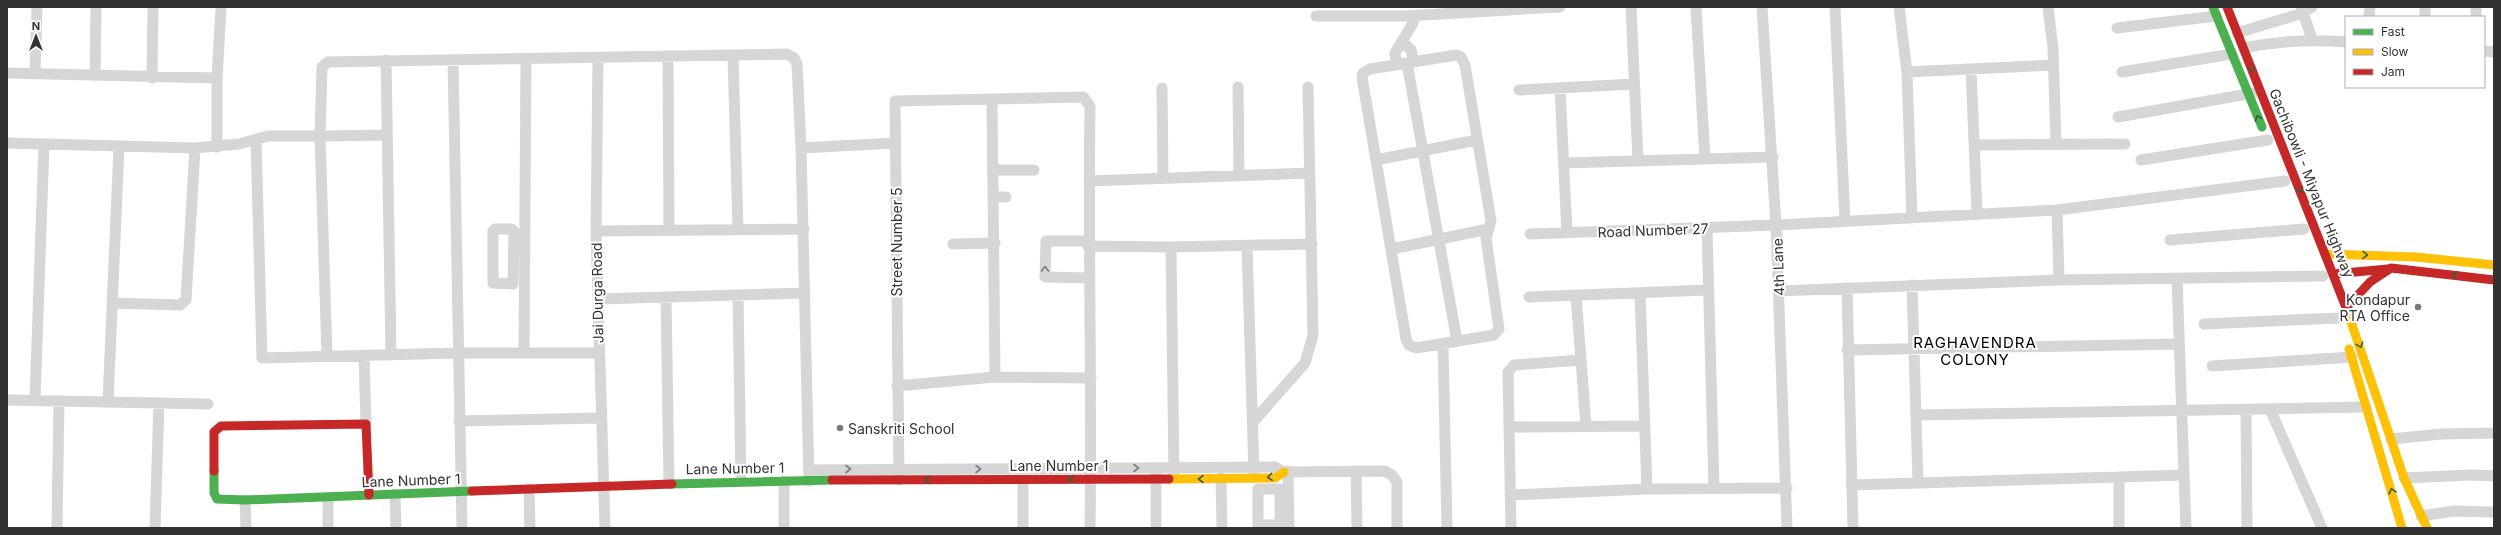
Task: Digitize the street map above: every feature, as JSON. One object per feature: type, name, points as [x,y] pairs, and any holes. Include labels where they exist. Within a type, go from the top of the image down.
[{"type":"main road","name":"Gachibowli - Miyapur Highway","points":[[2227,7],[2326,254],[2329,292]]},
{"type":"main road","name":"Gachibowli - Miyapur Highway","points":[[2215,11],[2269,144]]},
{"type":"main road","name":"Gachibowli - Miyapur Highway","points":[[2312,249],[2346,308],[2404,478],[2427,528]]},
{"type":"main road","points":[[2326,254],[2416,257],[2494,265]]},
{"type":"main road","points":[[2346,308],[2370,282],[2391,268]]},
{"type":"main road","points":[[2328,275],[2391,268],[2494,280]]},
{"type":"main road","points":[[2346,340],[2402,528]]},
{"type":"main road","points":[[366,424],[369,495]]},
{"type":"main road","name":"Lane Number 1","points":[[366,424],[221,426],[216,428],[214,432],[214,493],[217,499],[245,500],[741,481],[784,481],[809,475]]},
{"type":"main road","points":[[1174,473],[1221,478],[1275,478],[1286,471]]},
{"type":"main road","name":"Lane Number 1","points":[[898,475],[1023,480],[1091,474]]},
{"type":"street","points":[[35,74],[37,7]]},
{"type":"street","points":[[95,76],[96,7]]},
{"type":"street","points":[[1316,16],[1365,12],[1409,13],[1528,7],[1560,7]]},
{"type":"street","points":[[1631,7],[1638,161]]},
{"type":"street","points":[[1696,7],[1705,159]]},
{"type":"street","name":"4th Lane","points":[[1762,7],[1773,157],[1787,488],[1787,528]]},
{"type":"street","points":[[1835,7],[1845,221]]},
{"type":"street","points":[[1899,7],[1907,72],[1912,219]]},
{"type":"street","points":[[2048,7],[2053,65],[2056,144]]},
{"type":"street","points":[[152,78],[153,9]]},
{"type":"street","points":[[216,147],[217,78],[222,9]]},
{"type":"street","points":[[2237,32],[2305,9],[2312,39]]},
{"type":"street","points":[[2117,28],[2215,11]]},
{"type":"street","points":[[1406,64],[1394,53],[1402,41],[1409,13]]},
{"type":"street","points":[[2244,48],[2270,43],[2312,39],[2345,42]]},
{"type":"street","points":[[1402,41],[1411,50],[1406,64],[1457,342]]},
{"type":"street","points":[[327,355],[320,136],[322,67],[328,62],[386,60],[668,58],[787,54],[794,58],[797,64],[804,229],[809,475],[1174,473],[1254,467],[1275,467],[1286,471],[1384,471],[1392,475],[1397,482],[1397,528]]},
{"type":"street","points":[[2122,72],[2232,54]]},
{"type":"street","points":[[734,56],[738,230]]},
{"type":"street","points":[[1450,56],[1461,57],[1465,65],[1491,222],[1486,238],[1499,329],[1494,335],[1416,348],[1407,342],[1362,77],[1363,73],[1370,69],[1406,64],[1450,56]]},
{"type":"street","name":"Jai Durga Road","points":[[598,58],[596,231],[598,353],[605,528]]},
{"type":"street","points":[[668,58],[669,230]]},
{"type":"street","points":[[524,354],[520,274],[520,239],[526,59]]},
{"type":"street","points":[[386,60],[391,355]]},
{"type":"street","points":[[454,60],[457,353],[462,528]]},
{"type":"street","points":[[1907,72],[2053,65]]},
{"type":"street","points":[[1971,69],[1977,212]]},
{"type":"street","points":[[7,73],[152,78],[217,78]]},
{"type":"street","points":[[1519,90],[1634,84]]},
{"type":"street","points":[[1238,87],[1239,175]]},
{"type":"street","points":[[1253,422],[1305,363],[1311,350],[1313,335],[1312,244],[1308,87]]},
{"type":"street","points":[[1162,88],[1163,178]]},
{"type":"street","points":[[1560,88],[1567,233]]},
{"type":"street","points":[[2118,117],[2261,91]]},
{"type":"street","points":[[996,377],[992,100],[1078,96],[1087,100],[1090,106],[1088,243],[1091,378],[1090,528]]},
{"type":"street","name":"Street Number 5","points":[[898,475],[895,101],[992,100]]},
{"type":"street","points":[[7,143],[194,148],[216,147],[268,136],[387,136]]},
{"type":"street","points":[[256,138],[262,358],[327,355],[457,353],[598,353]]},
{"type":"street","points":[[1376,160],[1478,140]]},
{"type":"street","points":[[801,148],[895,143]]},
{"type":"street","points":[[35,400],[44,144]]},
{"type":"street","points":[[1974,145],[2125,144]]},
{"type":"street","points":[[2141,160],[2269,144]]},
{"type":"street","points":[[108,402],[119,147]]},
{"type":"street","points":[[112,303],[180,305],[186,300],[194,148]]},
{"type":"street","points":[[1564,163],[1773,157]]},
{"type":"street","points":[[994,170],[1008,172],[1034,170]]},
{"type":"street","points":[[1089,181],[1310,173]]},
{"type":"street","name":"Road Number 27","points":[[1530,234],[1912,219],[1977,212],[2057,210],[2285,181]]},
{"type":"street","points":[[994,197],[1006,197]]},
{"type":"street","points":[[2057,210],[2059,280]]},
{"type":"street","points":[[1707,228],[1714,488]]},
{"type":"street","points":[[2170,240],[2304,228]]},
{"type":"street","points":[[520,239],[513,229],[493,230],[494,283],[514,284],[520,274]]},
{"type":"street","points":[[596,231],[804,229]]},
{"type":"street","points":[[1392,249],[1488,229]]},
{"type":"street","points":[[1089,278],[1045,277],[1046,241],[1171,247],[1312,244]]},
{"type":"street","points":[[953,244],[995,243]]},
{"type":"street","points":[[1247,246],[1254,478]]},
{"type":"street","points":[[1171,247],[1174,473]]},
{"type":"street","points":[[1778,291],[2059,280],[2328,275]]},
{"type":"street","points":[[2176,278],[2186,528]]},
{"type":"street","points":[[1912,286],[1918,483]]},
{"type":"street","points":[[1847,288],[1847,350],[1852,528]]},
{"type":"street","points":[[1529,297],[1640,294],[1708,290]]},
{"type":"street","points":[[598,299],[805,293]]},
{"type":"street","points":[[1640,294],[1647,488]]},
{"type":"street","points":[[738,296],[741,481]]},
{"type":"street","points":[[1576,296],[1586,426]]},
{"type":"street","points":[[666,298],[669,484]]},
{"type":"street","points":[[2204,324],[2338,318]]},
{"type":"street","points":[[1443,344],[1447,528]]},
{"type":"street","points":[[1847,350],[2179,344]]},
{"type":"street","points":[[364,355],[366,424]]},
{"type":"street","points":[[2212,366],[2352,357]]},
{"type":"street","points":[[1511,528],[1509,427],[1510,367],[1514,365],[1581,360]]},
{"type":"street","points":[[897,386],[996,377],[1091,378]]},
{"type":"street","points":[[7,400],[208,404]]},
{"type":"street","points":[[57,528],[59,401]]},
{"type":"street","points":[[155,528],[159,403]]},
{"type":"street","points":[[1916,415],[2181,409],[2270,410],[2366,407]]},
{"type":"street","points":[[2246,410],[2247,528]]},
{"type":"street","points":[[2270,410],[2322,528]]},
{"type":"street","points":[[459,421],[600,418]]},
{"type":"street","points":[[1509,427],[1645,426]]},
{"type":"street","points":[[2391,439],[2441,434],[2494,433]]},
{"type":"street","points":[[1285,526],[1286,471]]},
{"type":"street","points":[[1356,471],[1357,528]]},
{"type":"street","points":[[1156,473],[1156,528]]},
{"type":"street","points":[[1851,486],[2184,475]]},
{"type":"street","points":[[2404,478],[2472,475],[2494,476]]},
{"type":"street","points":[[2118,528],[2119,477]]},
{"type":"street","points":[[1221,478],[1222,528]]},
{"type":"street","points":[[1023,480],[1023,528]]},
{"type":"street","points":[[784,481],[784,528]]},
{"type":"street","points":[[1260,488],[1280,488],[1285,526],[1258,527],[1258,490],[1260,488]]},
{"type":"street","points":[[1510,495],[1647,488],[1787,488]]},
{"type":"street","points":[[529,489],[530,528]]},
{"type":"street","points":[[395,494],[396,528]]},
{"type":"street","points":[[328,497],[328,528]]},
{"type":"street","points":[[245,500],[246,528]]},
{"type":"street","points":[[2421,516],[2454,511],[2494,512]]},
{"type":"traffic: fast","points":[[2213,7],[2262,127]]},
{"type":"traffic: fast","points":[[214,471],[214,493],[217,499],[245,500],[472,491]]},
{"type":"traffic: fast","points":[[672,484],[832,480]]},
{"type":"traffic: slow","points":[[2326,254],[2416,257],[2494,265]]},
{"type":"traffic: slow","points":[[2347,310],[2404,478],[2427,528]]},
{"type":"traffic: slow","points":[[2349,349],[2402,528]]},
{"type":"traffic: slow","points":[[1169,479],[1275,478],[1284,472]]},
{"type":"traffic: jam","points":[[2227,7],[2347,310]]},
{"type":"traffic: jam","points":[[2346,308],[2370,282],[2391,268],[2494,280]]},
{"type":"traffic: jam","points":[[2333,274],[2388,269]]},
{"type":"traffic: jam","points":[[214,471],[214,432],[221,426],[366,424],[369,495]]},
{"type":"traffic: jam","points":[[832,480],[1169,479]]},
{"type":"traffic: jam","points":[[472,491],[672,484]]},
{"type":"place","name":"Kondapur RTA Office","points":[[2418,307]]},
{"type":"place","name":"Sanskriti School","points":[[840,428]]},
{"type":"district","name":"RAGHAVENDRA COLONY","points":[[1975,350]]}]
